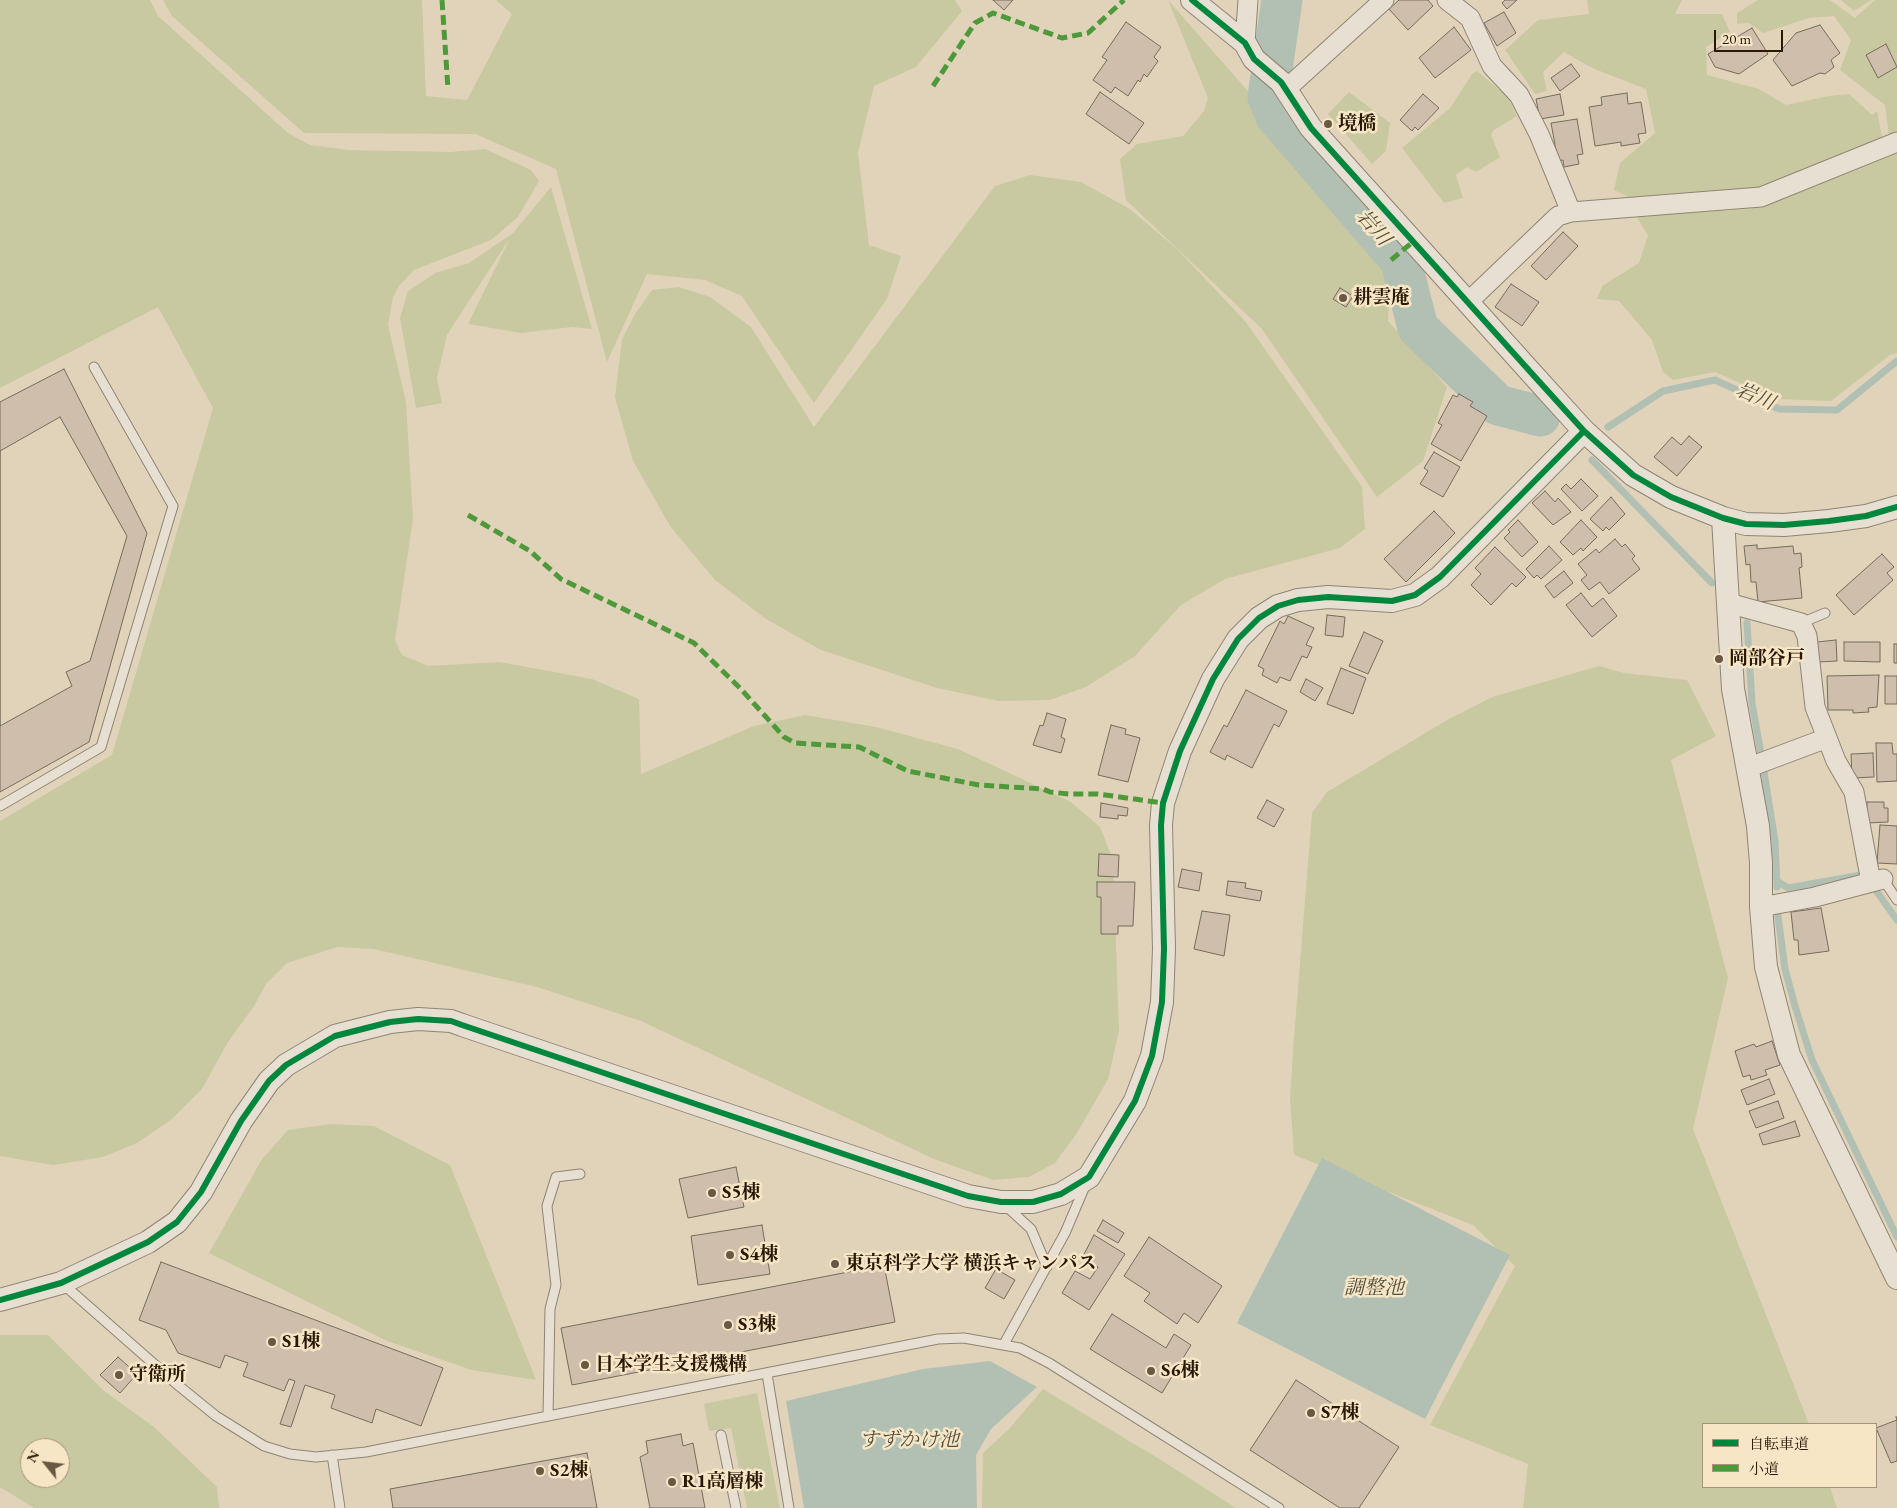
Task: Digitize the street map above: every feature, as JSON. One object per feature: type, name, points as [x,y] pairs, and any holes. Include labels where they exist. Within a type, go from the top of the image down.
[{"type":"street","points":[[1192,0],[1249,51],[1283,86],[1311,128],[1468,302],[1584,430],[1634,475],[1671,497],[1723,518],[1746,524],[1830,522],[1866,516],[1897,507]]},
{"type":"street","points":[[1248,0],[1249,51]]},
{"type":"street","points":[[1283,86],[1384,0]]},
{"type":"street","points":[[1448,0],[1470,18],[1492,66],[1519,95],[1539,134],[1571,212]]},
{"type":"street","points":[[1468,302],[1558,216],[1571,212],[1761,197],[1897,142]]},
{"type":"street","points":[[0,1300],[61,1282],[148,1242],[177,1222],[202,1192],[242,1121],[269,1081],[286,1065],[335,1036],[390,1022],[418,1019],[462,1025],[968,1196],[1001,1202],[1033,1202],[1061,1194],[1089,1178],[1135,1101],[1152,1056],[1162,1002],[1164,949],[1161,825],[1163,803],[1180,751],[1209,688],[1238,638],[1259,618],[1278,606],[1298,600],[1328,598],[1392,601],[1415,594],[1440,577],[1584,430]]},
{"type":"street","points":[[1723,518],[1732,689],[1758,826],[1761,863],[1761,907],[1766,967],[1789,1056],[1897,1278]]},
{"type":"street","points":[[1728,603],[1801,623],[1807,636],[1815,707],[1836,761],[1854,792],[1877,881],[1815,897],[1761,907]]},
{"type":"street","points":[[1747,768],[1827,738]]},
{"type":"lane","points":[[0,806],[101,747],[173,506],[94,367]]},
{"type":"lane","points":[[1801,623],[1825,613]]},
{"type":"lane","points":[[1877,881],[1897,900]]},
{"type":"lane","points":[[548,1416],[550,1309],[556,1285],[547,1206],[556,1177],[580,1174]]},
{"type":"lane","points":[[1004,1344],[1047,1267],[1089,1178]]},
{"type":"lane","points":[[1001,1202],[1031,1229],[1047,1267]]},
{"type":"lane","points":[[61,1282],[179,1386],[245,1436],[264,1446],[290,1454],[316,1457],[366,1452],[938,1339],[964,1338],[1020,1348],[1049,1363],[1278,1508]]},
{"type":"lane","points":[[766,1374],[789,1508]]},
{"type":"lane","points":[[721,1435],[736,1508]]},
{"type":"lane","points":[[332,1455],[340,1508]]},
{"type":"green space","points":[[0,0],[150,0],[158,16],[288,133],[310,145],[349,150],[451,152],[485,149],[531,170],[539,181],[518,217],[491,240],[414,270],[399,286],[393,297],[388,325],[406,402],[413,519],[395,640],[402,655],[428,666],[500,662],[592,679],[639,699],[641,774],[754,726],[805,715],[876,727],[958,749],[1071,802],[1100,827],[1113,860],[1119,1031],[1108,1079],[1077,1133],[1055,1163],[1029,1177],[993,1180],[934,1159],[641,1021],[537,987],[374,949],[337,947],[287,963],[266,984],[254,1006],[228,1042],[202,1089],[172,1119],[137,1143],[103,1157],[53,1165],[0,1156],[0,821],[112,755],[213,408],[158,307],[0,388]]},
{"type":"green space","points":[[163,0],[422,0],[426,96],[467,100],[512,14],[496,0],[955,0],[962,11],[916,67],[874,86],[858,153],[869,245],[901,256],[887,299],[814,403],[742,296],[705,280],[647,274],[607,362],[556,169],[475,134],[304,133],[172,16]]},
{"type":"green space","points":[[1168,0],[1254,98],[1390,271],[1388,321],[1447,387],[1423,461],[1377,497],[1262,329],[1126,200],[1120,159],[1137,144],[1183,136],[1204,111],[1208,98]]},
{"type":"green space","points":[[1587,0],[1682,0],[1675,14],[1722,14],[1730,32],[1706,47],[1707,75],[1759,89],[1786,105],[1849,94],[1872,115],[1877,111],[1883,142],[1758,189],[1637,199],[1614,190],[1620,163],[1655,133],[1646,89],[1592,68],[1564,52],[1543,72],[1547,91],[1535,94],[1505,50],[1538,20],[1589,14]]},
{"type":"green space","points":[[1758,0],[1830,0],[1855,18],[1875,0],[1897,0],[1897,133],[1889,136],[1885,105],[1840,70],[1851,40],[1834,16],[1809,18],[1763,33],[1749,23],[1737,24],[1737,13]]},
{"type":"green space","points":[[1841,0],[1871,0],[1854,11]]},
{"type":"green space","points":[[1477,71],[1508,97],[1517,116],[1494,130],[1491,135],[1500,157],[1476,172],[1467,167],[1456,175],[1463,198],[1444,203],[1402,148],[1450,108],[1472,74]]},
{"type":"green space","points":[[1349,92],[1390,123],[1386,151],[1372,164],[1328,114]]},
{"type":"green space","points":[[1897,152],[1897,353],[1890,355],[1831,401],[1777,399],[1715,372],[1673,380],[1663,372],[1652,340],[1619,301],[1597,299],[1602,286],[1639,263],[1648,235],[1636,216],[1750,209]]},
{"type":"green space","points":[[1030,175],[1081,182],[1130,209],[1177,249],[1245,321],[1362,487],[1365,529],[1340,548],[1225,579],[1181,605],[1135,656],[1086,687],[1050,700],[999,701],[937,688],[821,650],[766,619],[715,580],[670,526],[633,461],[615,397],[622,339],[635,314],[652,290],[679,287],[710,297],[751,327],[814,427],[995,186]]},
{"type":"green space","points":[[551,187],[592,329],[572,327],[521,333],[468,324],[510,238],[447,335],[437,378],[442,403],[416,408],[400,318],[408,291],[435,273],[469,263],[513,233]]},
{"type":"green space","points":[[1599,666],[1624,673],[1687,680],[1716,736],[1671,760],[1728,978],[1693,1129],[1809,1423],[1702,1423],[1702,1488],[1830,1488],[1837,1508],[1523,1508],[1528,1464],[1430,1425],[1515,1266],[1473,1225],[1294,1155],[1290,1099],[1312,813],[1327,792],[1447,720],[1492,697]]},
{"type":"green space","points":[[331,1124],[374,1126],[450,1165],[536,1380],[472,1370],[387,1341],[209,1253],[262,1159],[288,1130]]},
{"type":"green space","points":[[0,1335],[48,1335],[103,1390],[154,1427],[217,1487],[219,1508],[34,1508],[0,1487]]},
{"type":"green space","points":[[1043,1389],[1236,1508],[982,1508],[983,1453],[1009,1429]]},
{"type":"green space","points":[[757,1393],[780,1508],[747,1508],[731,1428],[709,1431],[704,1404]]},
{"type":"water","name":"調整池","points":[[1322,1158],[1510,1255],[1425,1419],[1237,1323]]},
{"type":"water","name":"すずかけ池","points":[[990,1361],[1037,1387],[991,1429],[976,1455],[977,1508],[804,1508],[786,1401],[923,1369]]},
{"type":"building","points":[[993,0],[1013,0],[1004,10]]},
{"type":"building","points":[[1399,0],[1428,0],[1433,6],[1408,30],[1389,9]]},
{"type":"building","points":[[1505,0],[1517,0],[1507,9],[1502,3]]},
{"type":"building","points":[[1504,12],[1516,33],[1497,46],[1484,23]]},
{"type":"building","points":[[1126,22],[1161,47],[1154,57],[1158,61],[1147,77],[1144,74],[1140,82],[1138,80],[1128,96],[1115,87],[1111,93],[1093,80],[1107,60],[1102,57]]},
{"type":"building","points":[[1820,25],[1840,53],[1831,60],[1834,67],[1825,74],[1820,73],[1792,86],[1773,60],[1796,33]]},
{"type":"building","points":[[1454,27],[1471,50],[1435,78],[1419,58]]},
{"type":"building","points":[[1752,28],[1768,54],[1739,74],[1715,67],[1708,54]]},
{"type":"building","points":[[1886,44],[1897,67],[1878,78],[1866,55]]},
{"type":"building","points":[[1571,64],[1580,76],[1560,91],[1551,78]]},
{"type":"building","points":[[1100,92],[1144,123],[1129,144],[1086,114]]},
{"type":"building","points":[[1627,93],[1628,104],[1641,102],[1646,133],[1638,134],[1640,143],[1621,146],[1621,142],[1595,146],[1589,107],[1602,105],[1601,97]]},
{"type":"building","points":[[1423,94],[1439,108],[1418,130],[1415,127],[1412,131],[1400,120]]},
{"type":"building","points":[[1560,94],[1564,115],[1540,119],[1536,99]]},
{"type":"building","points":[[1577,119],[1583,154],[1577,155],[1579,164],[1564,167],[1563,160],[1558,161],[1551,123]]},
{"type":"building","points":[[1563,232],[1578,246],[1546,280],[1531,266]]},
{"type":"building","points":[[1511,284],[1539,302],[1522,326],[1495,307]]},
{"type":"building","points":[[1340,288],[1353,296],[1346,307],[1333,299]]},
{"type":"building","points":[[64,369],[147,533],[89,742],[0,792],[0,402]]},
{"type":"building","points":[[1459,394],[1473,402],[1470,406],[1487,416],[1461,461],[1431,444],[1442,425],[1438,423],[1453,395],[1457,397]]},
{"type":"building","points":[[60,417],[127,536],[90,661],[66,672],[72,686],[0,726],[0,451]]},
{"type":"building","points":[[1689,436],[1702,447],[1677,476],[1654,457],[1672,437],[1681,445]]},
{"type":"building","points":[[1434,452],[1460,467],[1443,497],[1420,484],[1428,471],[1424,468]]},
{"type":"building","points":[[1581,479],[1598,496],[1582,511],[1561,489],[1566,484],[1571,489]]},
{"type":"building","points":[[1545,491],[1555,502],[1558,498],[1571,512],[1553,525],[1532,503]]},
{"type":"building","points":[[1611,497],[1625,514],[1609,530],[1606,527],[1603,531],[1590,519]]},
{"type":"building","points":[[1434,511],[1455,533],[1406,582],[1384,559]]},
{"type":"building","points":[[1518,520],[1538,542],[1522,557],[1504,538],[1510,532],[1508,530]]},
{"type":"building","points":[[1581,520],[1597,537],[1583,551],[1581,548],[1573,555],[1560,542]]},
{"type":"building","points":[[1615,539],[1622,547],[1625,544],[1635,556],[1632,559],[1640,569],[1609,594],[1600,582],[1589,590],[1581,580],[1587,575],[1578,564],[1596,549],[1599,553]]},
{"type":"building","points":[[1757,545],[1757,549],[1793,546],[1794,554],[1801,553],[1802,567],[1799,568],[1802,598],[1758,602],[1756,582],[1751,582],[1750,564],[1746,565],[1744,546]]},
{"type":"building","points":[[1549,546],[1562,560],[1541,579],[1537,575],[1534,578],[1526,569]]},
{"type":"building","points":[[1495,547],[1526,577],[1516,587],[1512,583],[1491,605],[1471,585],[1481,574],[1475,568]]},
{"type":"building","points":[[1882,554],[1894,567],[1887,573],[1893,580],[1854,615],[1836,595]]},
{"type":"building","points":[[1564,571],[1573,583],[1554,598],[1545,586]]},
{"type":"building","points":[[1581,593],[1592,607],[1603,598],[1617,616],[1592,637],[1566,605]]},
{"type":"building","points":[[1327,615],[1345,617],[1343,637],[1325,635]]},
{"type":"building","points":[[1288,616],[1314,628],[1306,645],[1312,647],[1307,658],[1302,656],[1290,681],[1280,677],[1277,683],[1262,675],[1264,669],[1258,666],[1280,621],[1284,624]]},
{"type":"building","points":[[1364,632],[1383,641],[1368,674],[1349,666]]},
{"type":"building","points":[[1836,640],[1837,661],[1818,662],[1817,642]]},
{"type":"building","points":[[1844,642],[1880,642],[1880,662],[1844,661]]},
{"type":"building","points":[[1894,644],[1897,644],[1897,663],[1894,663]]},
{"type":"building","points":[[1341,668],[1366,678],[1353,714],[1327,704]]},
{"type":"building","points":[[1879,675],[1877,707],[1868,708],[1869,712],[1853,713],[1853,710],[1828,710],[1827,676]]},
{"type":"building","points":[[1885,676],[1897,676],[1897,704],[1885,704]]},
{"type":"building","points":[[1306,679],[1323,688],[1315,701],[1300,692]]},
{"type":"building","points":[[1246,690],[1287,711],[1279,727],[1274,724],[1252,768],[1227,755],[1225,760],[1210,752],[1224,725],[1227,727]]},
{"type":"building","points":[[1047,713],[1066,719],[1061,737],[1065,739],[1061,753],[1033,745],[1040,725],[1043,726]]},
{"type":"building","points":[[1111,725],[1126,729],[1125,734],[1140,738],[1128,782],[1098,775]]},
{"type":"building","points":[[1876,743],[1892,743],[1893,754],[1897,754],[1897,781],[1877,782]]},
{"type":"building","points":[[1873,753],[1874,777],[1852,778],[1851,754]]},
{"type":"building","points":[[1267,800],[1284,809],[1274,827],[1257,818]]},
{"type":"building","points":[[1867,802],[1884,802],[1884,808],[1888,808],[1888,822],[1867,823]]},
{"type":"building","points":[[1101,803],[1128,808],[1127,816],[1118,815],[1118,819],[1100,817]]},
{"type":"building","points":[[1880,825],[1897,826],[1897,864],[1877,863]]},
{"type":"building","points":[[1099,854],[1119,855],[1118,877],[1098,876]]},
{"type":"building","points":[[1182,869],[1202,873],[1199,891],[1178,887]]},
{"type":"building","points":[[1228,881],[1246,883],[1245,888],[1262,891],[1260,901],[1226,895]]},
{"type":"building","points":[[1097,882],[1135,882],[1133,926],[1118,926],[1118,934],[1101,934],[1101,897],[1097,897]]},
{"type":"building","points":[[1821,908],[1829,951],[1799,955],[1798,940],[1794,940],[1791,912]]},
{"type":"building","points":[[1202,911],[1230,915],[1224,956],[1194,949]]},
{"type":"building","points":[[1772,1041],[1780,1065],[1765,1070],[1767,1075],[1751,1080],[1750,1075],[1743,1077],[1735,1051],[1754,1044],[1756,1047]]},
{"type":"building","points":[[1769,1079],[1775,1094],[1747,1105],[1741,1090]]},
{"type":"building","points":[[1778,1101],[1784,1118],[1756,1128],[1749,1111]]},
{"type":"building","points":[[1795,1121],[1800,1136],[1763,1145],[1759,1134]]},
{"type":"building","name":"S5棟","points":[[736,1167],[744,1207],[688,1218],[679,1179]]},
{"type":"building","points":[[1103,1220],[1124,1233],[1118,1243],[1097,1231]]},
{"type":"building","name":"S4棟","points":[[762,1225],[770,1274],[698,1285],[691,1236]]},
{"type":"building","points":[[1094,1235],[1125,1254],[1089,1310],[1062,1293],[1075,1271],[1090,1279],[1098,1267],[1082,1258]]},
{"type":"building","points":[[1149,1237],[1222,1286],[1198,1323],[1184,1313],[1177,1324],[1144,1301],[1150,1293],[1124,1276]]},
{"type":"building","name":"S1棟","points":[[161,1262],[443,1368],[421,1426],[376,1409],[372,1423],[331,1408],[335,1395],[305,1385],[291,1427],[280,1424],[295,1381],[289,1379],[284,1391],[243,1376],[248,1363],[225,1355],[220,1368],[178,1353],[166,1330],[139,1320]]},
{"type":"building","name":"S3棟","points":[[884,1265],[895,1322],[572,1385],[561,1328]]},
{"type":"building","points":[[996,1269],[1015,1280],[1004,1299],[985,1288]]},
{"type":"building","name":"S6棟","points":[[1112,1314],[1166,1348],[1174,1334],[1191,1345],[1162,1393],[1090,1349]]},
{"type":"building","name":"守衛所","points":[[118,1357],[137,1374],[120,1393],[100,1375]]},
{"type":"building","name":"S7棟","points":[[1296,1380],[1399,1447],[1359,1508],[1340,1508],[1250,1450]]},
{"type":"building","points":[[1897,1420],[1897,1461],[1891,1463],[1877,1428]]},
{"type":"building","name":"R1高層棟","points":[[681,1434],[683,1446],[693,1443],[705,1508],[650,1508],[640,1457],[648,1453],[646,1441]]},
{"type":"building","name":"S2棟","points":[[587,1453],[597,1508],[393,1508],[390,1489]]},
{"type":"waterway","name":"岩川","points":[[1282,0],[1268,97],[1276,116],[1401,261],[1418,328],[1498,405],[1540,416]]},
{"type":"waterway","name":"岩川","points":[[1608,427],[1663,391],[1715,380],[1779,409],[1837,410],[1897,361]]},
{"type":"waterway","points":[[1592,460],[1712,583]]},
{"type":"waterway","points":[[1747,623],[1752,703],[1761,754]]},
{"type":"waterway","points":[[1764,772],[1775,841],[1777,887]]},
{"type":"waterway","points":[[1777,881],[1788,888],[1861,875]]},
{"type":"waterway","points":[[1877,892],[1897,920]]},
{"type":"waterway","points":[[1778,916],[1785,969],[1812,1060],[1897,1237]]},
{"type":"marked path","points":[[442,0],[448,89]]},
{"type":"marked path","points":[[933,86],[975,23],[993,13],[1062,38],[1088,33],[1124,0]]},
{"type":"marked path","points":[[1391,260],[1414,241]]},
{"type":"marked path","points":[[468,515],[530,551],[561,579],[694,643],[740,688],[784,737],[795,743],[859,747],[908,771],[979,785],[1043,789],[1050,792],[1069,794],[1098,794],[1163,803]]},
{"type":"cycle path","points":[[1192,0],[1245,43],[1254,59],[1281,82],[1311,128],[1584,431],[1633,475],[1671,497],[1723,518],[1746,524],[1784,525],[1829,521],[1866,516],[1897,507]]},
{"type":"cycle path","points":[[0,1300],[61,1283],[148,1242],[177,1222],[201,1192],[241,1121],[269,1081],[286,1065],[335,1036],[390,1022],[418,1019],[451,1021],[968,1196],[1001,1202],[1033,1202],[1061,1194],[1089,1177],[1135,1101],[1152,1056],[1162,1002],[1164,949],[1161,825],[1163,803],[1180,751],[1213,679],[1238,639],[1259,618],[1278,606],[1298,600],[1328,597],[1392,601],[1415,595],[1440,577],[1584,431]]},
{"type":"place","name":"境橋","points":[[1328,124]]},
{"type":"place","name":"耕雲庵","points":[[1343,298]]},
{"type":"place","name":"岡部谷戸","points":[[1719,659]]},
{"type":"place","name":"S5棟","points":[[712,1193]]},
{"type":"place","name":"S4棟","points":[[730,1255]]},
{"type":"place","name":"東京科学大学 横浜キャンパス","points":[[835,1264]]},
{"type":"place","name":"S3棟","points":[[728,1325]]},
{"type":"place","name":"S1棟","points":[[272,1342]]},
{"type":"place","name":"日本学生支援機構","points":[[585,1365]]},
{"type":"place","name":"S6棟","points":[[1151,1371]]},
{"type":"place","name":"守衛所","points":[[119,1375]]},
{"type":"place","name":"S7棟","points":[[1311,1413]]},
{"type":"place","name":"S2棟","points":[[540,1471]]},
{"type":"place","name":"R1高層棟","points":[[672,1482]]}]
